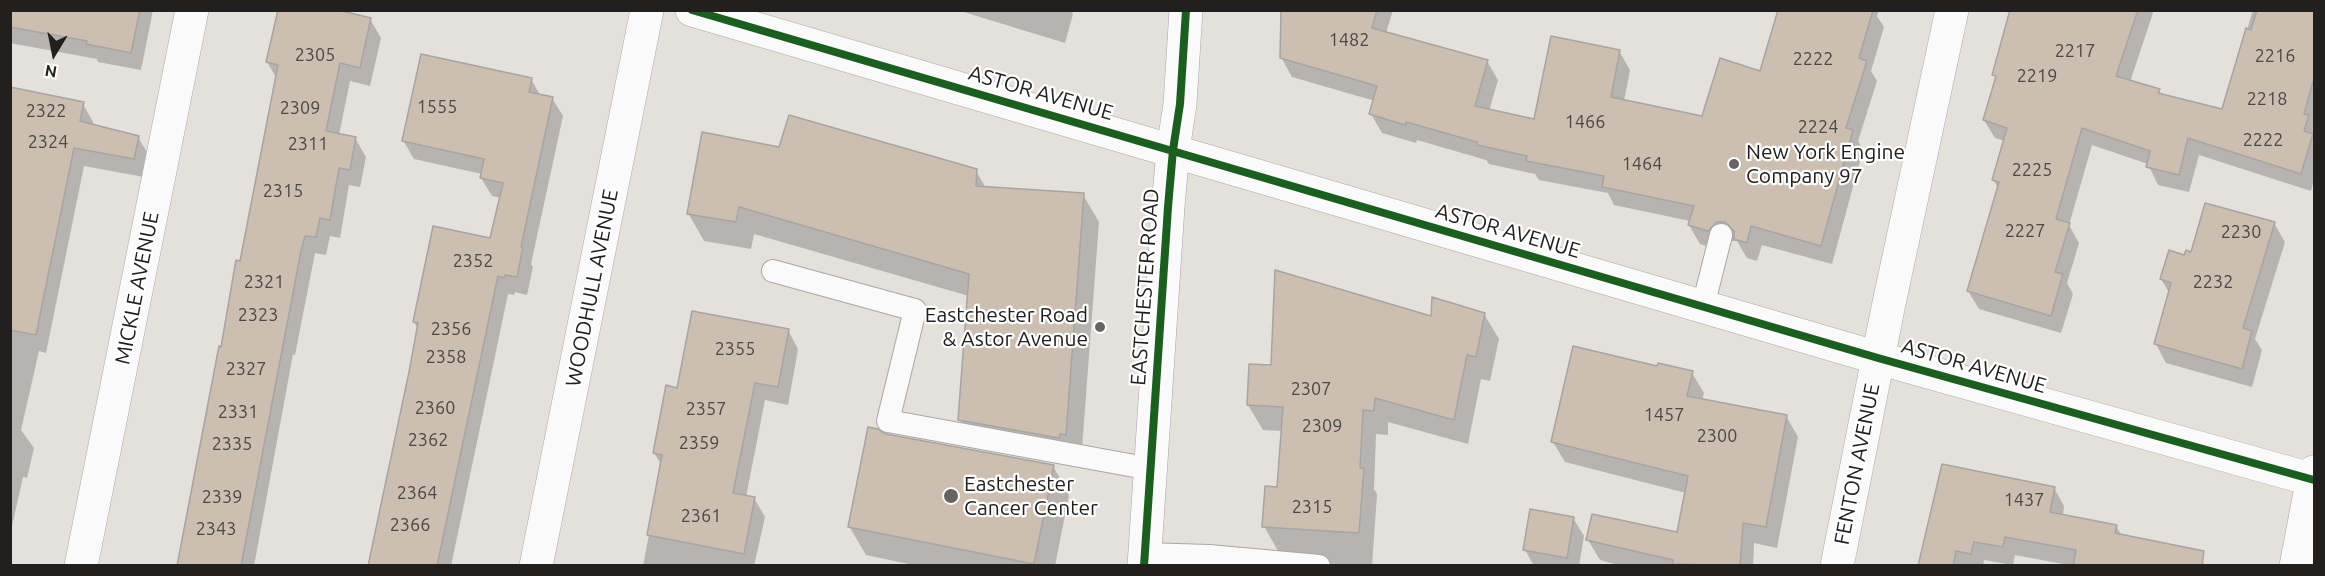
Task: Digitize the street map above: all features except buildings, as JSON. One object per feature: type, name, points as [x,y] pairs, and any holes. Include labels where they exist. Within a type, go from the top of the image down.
[{"type":"street","name":"MICKLE AVENUE","points":[[81,566],[192,10]]},
{"type":"street","name":"WOODHULL AVENUE","points":[[536,566],[647,10]]},
{"type":"street","name":"ASTOR AVENUE","points":[[692,10],[1878,358],[2314,477]]},
{"type":"street","name":"EASTCHESTER ROAD","points":[[1144,560],[1173,150],[1180,104],[1186,10]]},
{"type":"street","name":"FENTON AVENUE","points":[[1837,566],[1878,358],[1952,10]]},
{"type":"street","points":[[2296,566],[2314,477]]},
{"type":"lane","points":[[1703,306],[1721,235]]},
{"type":"lane","points":[[773,271],[915,310],[888,421],[1151,469]]},
{"type":"lane","points":[[1144,560],[1209,556],[1319,566]]},
{"type":"cycle path","points":[[692,10],[1878,358],[2314,480]]},
{"type":"cycle path","points":[[1144,566],[1168,207],[1180,104],[1186,10]]},
{"type":"place","name":"New York Engine Company 97","points":[[1734,164]]},
{"type":"place","name":"Eastchester Road & Astor Avenue","points":[[1100,327]]},
{"type":"place","name":"Eastchester Cancer Center","points":[[951,496]]}]
